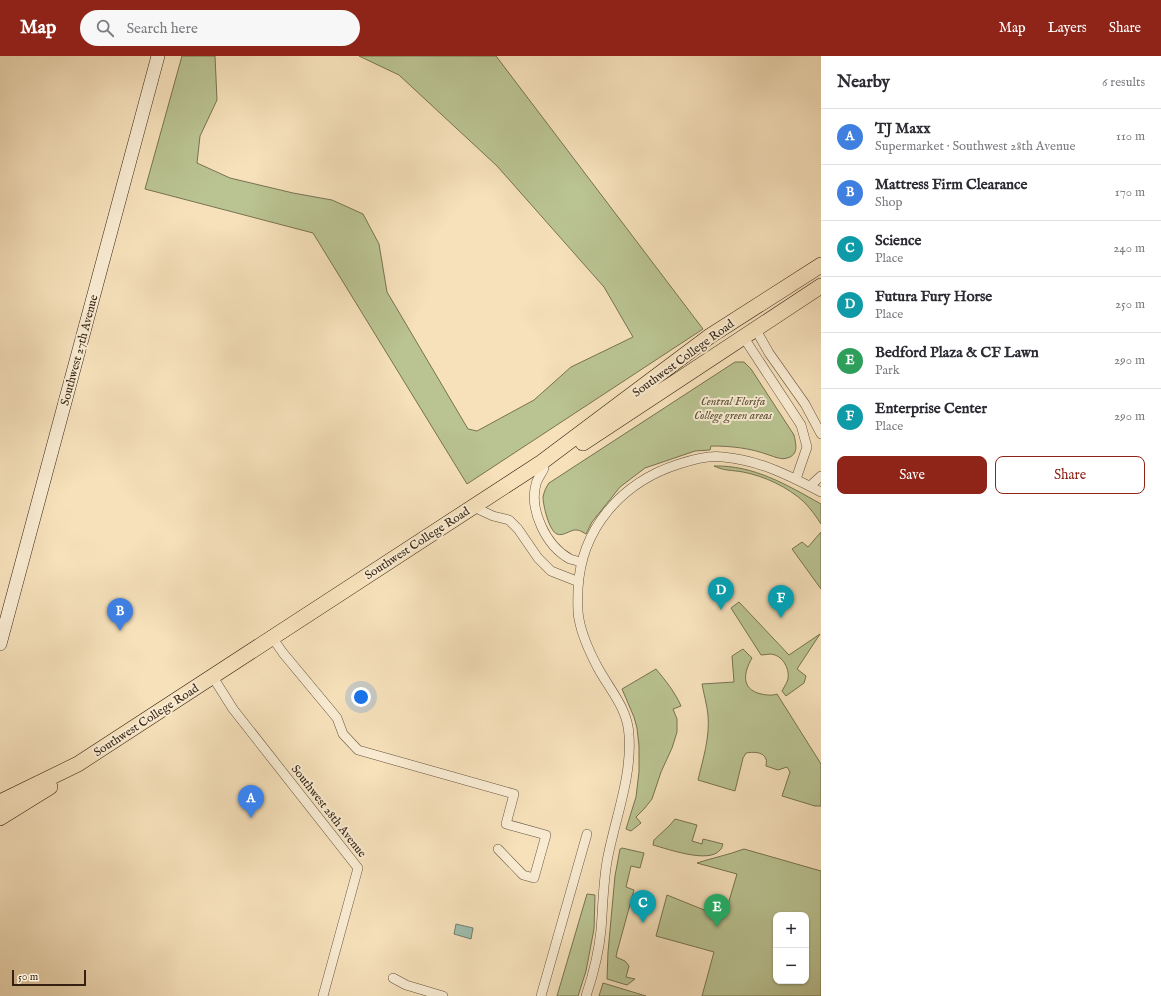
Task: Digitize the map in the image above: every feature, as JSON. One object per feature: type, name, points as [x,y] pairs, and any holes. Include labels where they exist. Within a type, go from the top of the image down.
[{"type":"main road","name":"Southwest 27th Avenue","points":[[0,644],[158,56]]},
{"type":"main road","name":"Southwest College Road","points":[[0,802],[78,764],[542,462],[710,336],[821,265]]},
{"type":"main road","name":"Southwest College Road","points":[[0,818],[119,745],[750,334],[821,286]]},
{"type":"street","points":[[750,334],[769,353],[805,404],[821,434]]},
{"type":"street","points":[[750,334],[801,425],[807,447],[796,479]]},
{"type":"street","points":[[801,425],[814,421]]},
{"type":"street","points":[[586,996],[598,952],[608,857],[628,771],[629,735],[626,716],[587,646],[579,619],[578,597],[582,562],[592,534],[611,506],[634,486],[666,468],[691,460],[721,456],[744,460],[766,466],[821,492]]},
{"type":"street","points":[[544,468],[536,483],[534,496],[539,522],[548,539],[561,552],[570,558],[582,562]]},
{"type":"street","points":[[810,486],[821,476]]},
{"type":"street","points":[[480,510],[493,516],[509,520],[518,529],[538,558],[551,571],[579,582]]},
{"type":"street","points":[[276,643],[337,718],[343,734],[358,750],[514,794],[506,824],[546,835],[534,878],[523,875],[498,849]]},
{"type":"street","name":"Southwest 28th Avenue","points":[[216,682],[233,708],[358,868],[323,996]]},
{"type":"street","points":[[541,996],[587,834]]},
{"type":"street","points":[[393,978],[406,985],[443,996]]},
{"type":"green space","points":[[182,56],[215,56],[217,100],[200,136],[197,163],[230,178],[293,193],[332,200],[363,214],[379,244],[387,292],[468,429],[477,431],[534,400],[571,367],[633,337],[604,287],[497,166],[399,75],[359,56],[496,56],[703,329],[467,484],[313,233],[145,189]]},
{"type":"green space","name":"Central Florifa College green areas","points":[[735,362],[744,362],[751,369],[794,435],[796,449],[791,457],[785,459],[748,449],[718,446],[711,446],[710,450],[695,451],[645,468],[620,487],[592,522],[586,534],[577,530],[559,535],[554,532],[547,517],[543,501],[544,493],[549,483]]},
{"type":"green space","points":[[714,466],[743,469],[783,483],[796,490],[821,504],[821,524],[804,502],[783,487],[759,476],[725,470]]},
{"type":"green space","points":[[821,532],[821,589],[792,549],[802,542],[808,547]]},
{"type":"green space","points":[[739,602],[789,655],[820,634],[797,669],[806,676],[804,683],[786,696],[782,691],[788,679],[788,671],[782,659],[771,654],[761,655],[731,608]]},
{"type":"green space","points":[[743,649],[752,658],[746,674],[747,684],[754,692],[771,695],[777,694],[821,764],[821,806],[815,806],[782,796],[790,772],[787,767],[778,770],[766,766],[765,756],[757,753],[746,753],[743,758],[735,791],[698,780],[706,748],[708,731],[708,711],[702,684],[734,682],[732,656]]},
{"type":"green space","points":[[656,669],[673,691],[681,706],[673,709],[677,719],[677,732],[652,799],[636,817],[641,823],[631,831],[626,829],[636,797],[639,772],[639,746],[634,717],[622,689]]},
{"type":"green space","points":[[675,819],[697,825],[692,841],[702,844],[703,839],[723,844],[721,849],[715,854],[698,856],[653,845],[654,840]]},
{"type":"green space","points":[[622,848],[644,853],[640,868],[631,866],[626,887],[634,890],[616,957],[625,961],[629,966],[626,977],[635,979],[627,985],[607,979],[615,876],[620,849]]},
{"type":"green space","points":[[744,849],[821,871],[821,996],[702,996],[714,952],[656,936],[667,895],[724,918],[737,874],[697,863]]},
{"type":"green space","points":[[587,894],[595,895],[594,929],[586,971],[578,996],[557,996]]},
{"type":"green space","points":[[603,983],[646,996],[599,996]]},
{"type":"shaded area","points":[[456,924],[473,928],[471,939],[454,934]]},
{"type":"place","name":"Futura Fury Horse","points":[[721,610]]},
{"type":"place","name":"Enterprise Center","points":[[781,618]]},
{"type":"place","name":"Mattress Firm Clearance","points":[[120,631]]},
{"type":"place","name":"TJ Maxx","points":[[251,818]]},
{"type":"place","name":"Science","points":[[643,923]]},
{"type":"place","name":"Bedford Plaza & CF Lawn","points":[[717,927]]}]
